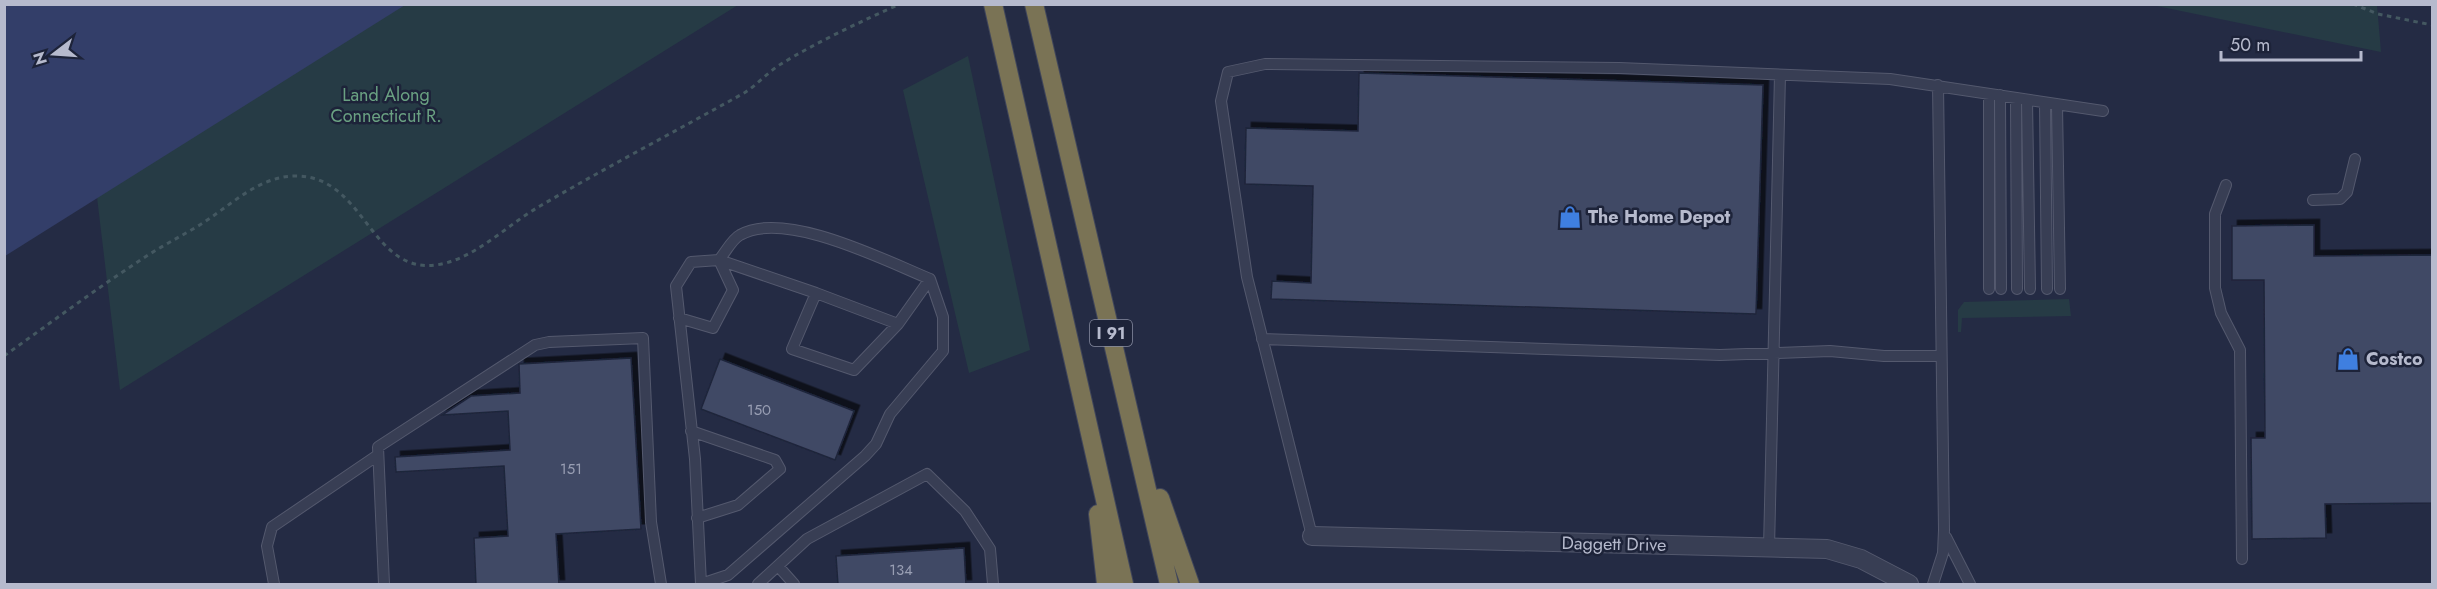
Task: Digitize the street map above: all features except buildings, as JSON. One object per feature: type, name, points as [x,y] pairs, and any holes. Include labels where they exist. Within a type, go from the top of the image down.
[{"type":"highway","name":"I 91","points":[[993,4],[1124,585]]},
{"type":"highway","name":"I 91","points":[[1034,4],[1169,585]]},
{"type":"highway","points":[[1129,410],[1190,585]]},
{"type":"highway","points":[[1090,435],[1106,585]]},
{"type":"street","name":"Daggett Drive","points":[[1312,536],[1827,549],[1850,554],[1909,585]]},
{"type":"lane","points":[[1312,536],[1247,277],[1221,101],[1228,72],[1276,64],[1619,68],[1890,79],[2103,111]]},
{"type":"lane","points":[[1770,548],[1780,75]]},
{"type":"lane","points":[[1933,585],[1942,554],[1944,530],[1938,85]]},
{"type":"lane","points":[[1989,289],[1994,94]]},
{"type":"lane","points":[[1994,94],[2001,289]]},
{"type":"lane","points":[[2017,289],[2022,99]]},
{"type":"lane","points":[[2022,99],[2030,289]]},
{"type":"lane","points":[[2047,289],[2051,104]]},
{"type":"lane","points":[[2051,104],[2060,289]]},
{"type":"lane","points":[[2313,200],[2340,199],[2347,192],[2355,159]]},
{"type":"lane","points":[[2226,185],[2215,214],[2215,288],[2220,312],[2240,350],[2242,559]]},
{"type":"lane","points":[[719,260],[739,235],[764,228],[829,236],[930,279],[943,317],[943,351],[890,414],[876,444],[728,575],[701,584],[692,431],[676,286],[691,262],[719,260],[898,324]]},
{"type":"lane","points":[[679,318],[713,328],[734,290],[719,260]]},
{"type":"lane","points":[[816,293],[792,349],[854,370],[898,324],[930,279]]},
{"type":"lane","points":[[384,585],[378,455],[381,445],[535,345],[549,342],[643,338],[651,522],[661,585]]},
{"type":"lane","points":[[1262,339],[1720,354],[1775,352],[1941,356]]},
{"type":"lane","points":[[692,431],[775,460],[780,469],[738,505],[697,518]]},
{"type":"lane","points":[[274,585],[267,546],[272,527],[378,455]]},
{"type":"lane","points":[[758,585],[807,539],[927,474],[965,511],[990,549],[993,585]]},
{"type":"lane","points":[[1944,530],[1953,555],[1970,585]]},
{"type":"lane","points":[[778,567],[794,585]]},
{"type":"path","points":[[4,356],[139,260],[201,225],[245,194],[273,179],[295,176],[312,178],[335,188],[354,206],[381,243],[398,258],[414,265],[434,266],[457,259],[536,208],[747,90],[780,64],[900,4]]},
{"type":"path","points":[[2354,4],[2378,14],[2433,24]]},
{"type":"green space","name":"Land Along Connecticut R.","points":[[355,5],[738,5],[120,390],[97,197]]},
{"type":"green space","points":[[2152,5],[2377,5],[2381,52]]},
{"type":"green space","points":[[968,56],[1030,350],[969,373],[903,90]]},
{"type":"green space","points":[[2069,299],[2071,316],[1962,318],[1961,332],[1958,332],[1958,310],[1964,302]]},
{"type":"water","points":[[5,4],[405,4],[405,5],[5,256]]},
{"type":"place","name":"The Home Depot","points":[[1570,217]]},
{"type":"place","name":"Costco","points":[[2348,359]]}]
